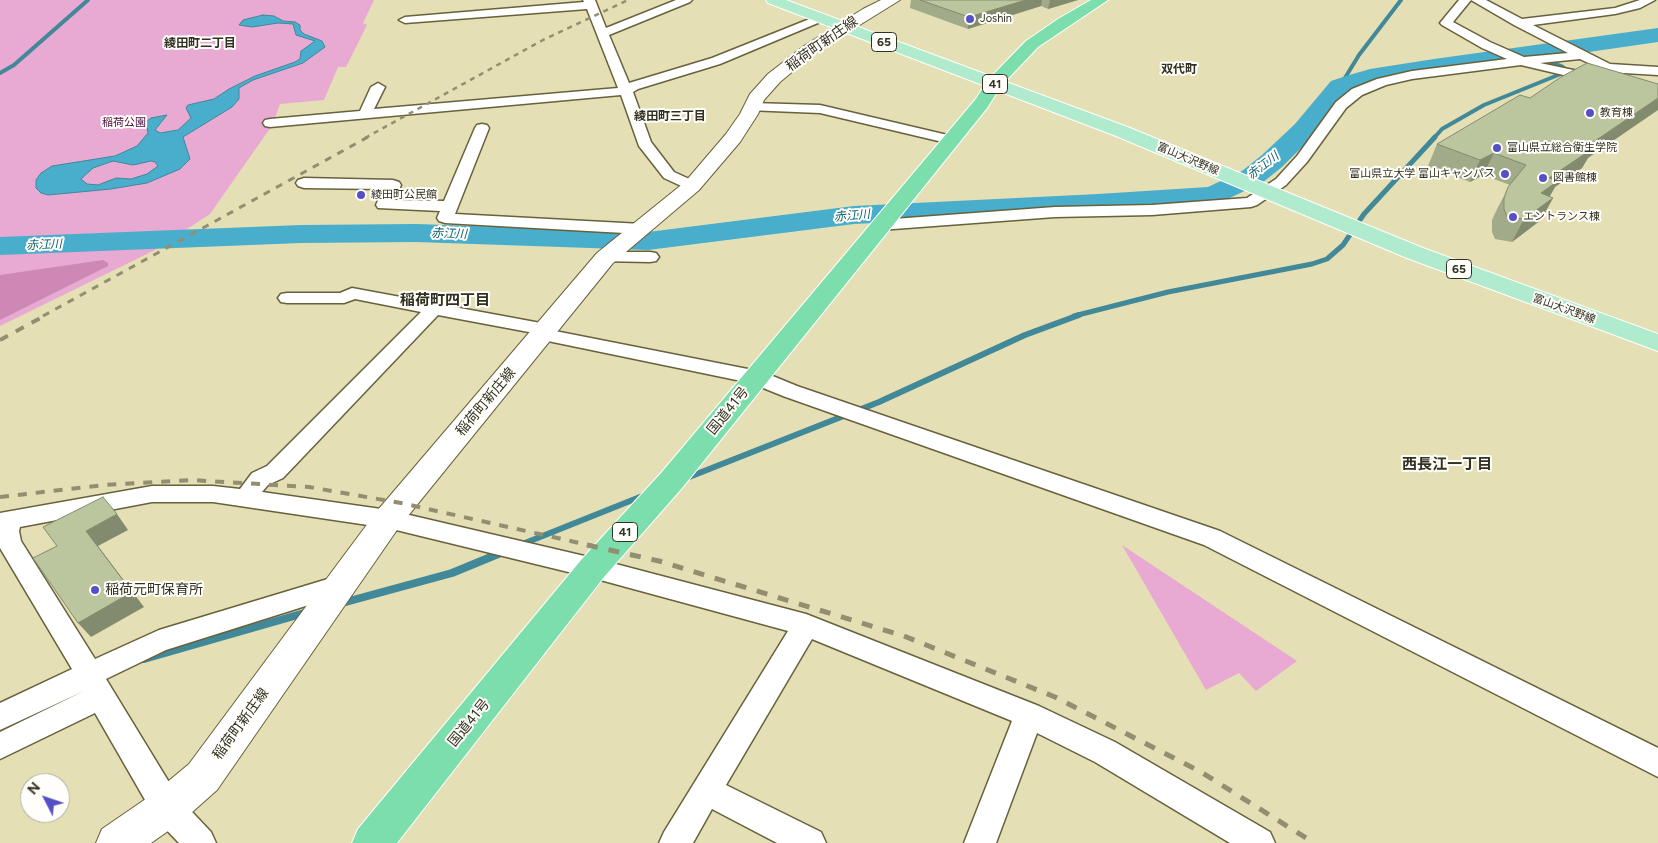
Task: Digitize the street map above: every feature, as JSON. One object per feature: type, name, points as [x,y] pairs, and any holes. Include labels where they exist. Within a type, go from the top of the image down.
[{"type":"highway","name":"国道41号","points":[[372,843],[593,568],[672,480],[951,140],[995,83],[1032,44],[1063,22],[1101,0]]},
{"type":"main road","name":"富山大沢野線","points":[[773,0],[995,83],[1424,256],[1658,343]]},
{"type":"main road","name":"稲荷町新庄線","points":[[116,843],[168,808],[203,777],[388,519],[606,258],[692,186],[733,138],[756,98],[774,78],[810,49],[868,12],[893,0]]},
{"type":"street","points":[[603,33],[686,0]]},
{"type":"street","points":[[1477,0],[1632,82]]},
{"type":"street","points":[[1518,23],[1616,11],[1636,6],[1649,0]]},
{"type":"street","points":[[1460,1],[1446,23],[1486,45],[1520,60],[1554,71],[1587,76],[1614,84]]},
{"type":"street","points":[[405,20],[590,3],[626,91],[644,144],[669,175],[692,186]]},
{"type":"street","points":[[270,123],[626,91],[633,86],[716,61],[821,18]]},
{"type":"street","points":[[881,224],[1055,212],[1152,210],[1251,202],[1264,191],[1281,182],[1302,159],[1341,105],[1357,92],[1382,82],[1412,76],[1520,60],[1582,55]]},
{"type":"street","points":[[1607,68],[1658,71]]},
{"type":"street","points":[[365,115],[378,87]]},
{"type":"street","points":[[752,107],[820,109],[951,140]]},
{"type":"street","points":[[482,128],[445,218],[642,229]]},
{"type":"street","points":[[304,183],[393,185],[384,205],[450,206]]},
{"type":"street","points":[[606,258],[650,257]]},
{"type":"street","points":[[287,298],[344,298],[352,294],[434,309],[756,377],[790,391],[1212,538],[1658,763]]},
{"type":"street","points":[[245,499],[260,479],[275,472],[434,309]]},
{"type":"street","points":[[200,843],[168,808],[8,542],[6,522],[152,494],[213,494],[388,519],[593,568],[806,625],[1029,715],[1105,752],[1259,843]]},
{"type":"street","points":[[0,746],[95,686],[159,641],[341,585]]},
{"type":"street","points":[[675,843],[806,625]]},
{"type":"street","points":[[0,717],[95,686]]},
{"type":"street","points":[[980,843],[1029,715]]},
{"type":"street","points":[[707,791],[810,843]]},
{"type":"green space","name":"稲荷公園","points":[[0,0],[374,0],[363,23],[367,25],[346,67],[338,67],[324,100],[280,104],[273,124],[210,214],[155,250],[0,326]]},
{"type":"green space","points":[[1122,545],[1297,661],[1256,691],[1239,673],[1206,690]]},
{"type":"shaded area","points":[[103,260],[108,263],[108,266],[0,320],[0,275]]},
{"type":"water","points":[[263,15],[274,16],[283,21],[295,22],[300,25],[300,30],[304,34],[322,41],[325,47],[303,63],[253,80],[239,88],[239,99],[232,107],[183,137],[190,159],[180,169],[147,183],[111,189],[48,195],[41,193],[36,188],[36,180],[41,173],[52,166],[115,156],[137,146],[148,133],[146,122],[151,118],[167,115],[155,130],[160,133],[178,130],[191,118],[186,108],[188,105],[214,99],[255,76],[295,62],[300,59],[301,51],[315,41],[296,35],[293,24],[278,23],[252,27],[239,25],[243,20]],"holes":[[[113,161],[133,165],[151,161],[155,162],[158,166],[147,174],[131,179],[116,178],[98,185],[87,184],[81,179],[93,168]]]},
{"type":"building","points":[[920,0],[1026,0],[969,17]]},
{"type":"building","points":[[1587,63],[1658,84],[1658,98],[1589,145],[1595,147],[1549,178],[1558,181],[1541,193],[1553,198],[1524,219],[1507,217],[1504,209],[1504,198],[1508,187],[1526,165],[1494,153],[1480,160],[1437,144],[1520,95],[1530,98],[1561,77]]},
{"type":"building","name":"稲荷元町保育所","points":[[103,497],[117,514],[86,531],[132,592],[78,623],[33,558],[57,546],[43,527]]},
{"type":"waterway","points":[[0,73],[14,65],[88,0]]},
{"type":"waterway","points":[[1340,86],[1359,55],[1401,0]]},
{"type":"waterway","name":"赤江川","points":[[0,246],[301,234],[416,233],[648,241],[854,215],[1098,203],[1213,195],[1252,177],[1272,161],[1304,130],[1340,86],[1370,76],[1658,35]]},
{"type":"waterway","points":[[1434,138],[1442,129],[1484,105],[1568,71],[1561,66],[1530,53]]},
{"type":"waterway","points":[[1074,316],[1168,292],[1312,264],[1327,259],[1343,245],[1364,214],[1435,137]]},
{"type":"waterway","points":[[684,479],[879,402],[1025,335],[1079,315]]},
{"type":"waterway","points":[[520,545],[645,495]]},
{"type":"waterway","points":[[342,603],[452,573],[503,552]]},
{"type":"waterway","points":[[144,659],[308,612]]},
{"type":"waterway","points":[[0,731],[21,720]]},
{"type":"railway","points":[[365,138],[543,40],[628,0]]},
{"type":"railway","points":[[43,316],[368,137]]},
{"type":"railway","points":[[0,340],[46,315]]},
{"type":"railway","points":[[0,497],[104,485],[191,480],[309,487],[401,503],[593,546]]},
{"type":"railway","points":[[587,545],[659,561],[904,636],[1055,697],[1201,772],[1314,843]]},
{"type":"place","name":"Joshin","points":[[970,19]]},
{"type":"place","name":"教育棟","points":[[1590,113]]},
{"type":"place","name":"富山県立総合衛生学院","points":[[1497,148]]},
{"type":"place","name":"富山県立大学 富山キャンパス","points":[[1505,174]]},
{"type":"place","name":"図書館棟","points":[[1543,178]]},
{"type":"place","name":"綾田町公民館","points":[[361,195]]},
{"type":"place","name":"エントランス棟","points":[[1513,217]]},
{"type":"place","name":"稲荷元町保育所","points":[[95,590]]},
{"type":"district","name":"綾田町二丁目","points":[[200,43]]},
{"type":"district","name":"双代町","points":[[1179,69]]},
{"type":"district","name":"綾田町三丁目","points":[[670,116]]},
{"type":"district","name":"稲荷町四丁目","points":[[445,301]]},
{"type":"district","name":"西長江一丁目","points":[[1447,465]]}]
